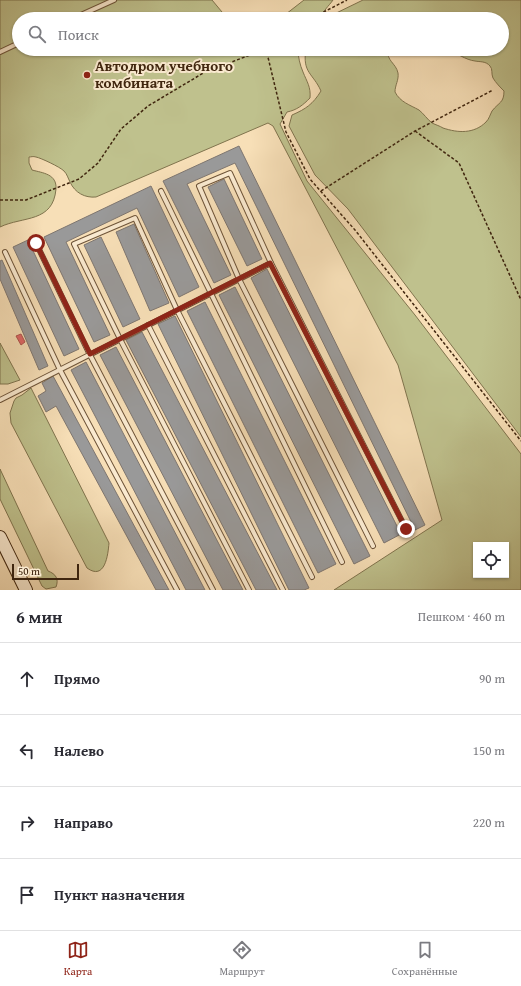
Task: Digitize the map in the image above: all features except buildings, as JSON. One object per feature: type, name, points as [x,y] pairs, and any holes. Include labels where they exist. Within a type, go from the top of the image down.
[{"type":"main road","points":[[0,537],[26,590]]},
{"type":"lane","points":[[87,12],[114,0]]},
{"type":"lane","points":[[0,52],[12,47]]},
{"type":"lane","points":[[373,546],[239,279],[199,186],[230,173],[270,263],[406,529]]},
{"type":"lane","points":[[160,191],[342,562]]},
{"type":"lane","points":[[250,590],[120,340],[74,244],[135,218],[177,310],[312,577]]},
{"type":"lane","points":[[36,243],[90,354],[213,590]]},
{"type":"lane","points":[[6,252],[60,370],[177,590]]},
{"type":"lane","points":[[0,400],[270,263]]},
{"type":"lane","points":[[148,325],[283,590]]},
{"type":"path","points":[[324,12],[347,0]]},
{"type":"path","points":[[0,200],[26,200],[79,179],[98,163],[121,129],[148,106],[205,72],[247,56]]},
{"type":"path","points":[[268,56],[286,132],[310,179],[355,230],[521,441]]},
{"type":"path","points":[[320,191],[415,130],[493,90]]},
{"type":"path","points":[[415,130],[459,163],[521,300]]},
{"type":"green space","points":[[0,0],[212,0],[222,12],[12,12],[12,56],[298,56],[309,88],[310,98],[300,107],[287,112],[280,124],[307,181],[415,315],[521,454],[521,590],[334,590],[442,520],[398,365],[273,126],[268,123],[96,197],[84,196],[78,192],[72,186],[65,172],[59,167],[38,158],[29,157],[29,163],[32,170],[45,173],[52,177],[56,184],[54,200],[49,208],[36,217],[0,227]]},
{"type":"green space","points":[[304,0],[333,0],[324,12],[289,12]]},
{"type":"green space","points":[[363,0],[521,0],[521,437],[348,209],[315,175],[289,126],[292,115],[309,106],[321,91],[307,68],[305,56],[388,56],[398,73],[395,92],[406,103],[419,110],[432,123],[443,128],[454,131],[476,129],[487,121],[492,111],[502,100],[504,91],[493,78],[491,67],[488,64],[461,56],[509,56],[509,12],[338,12]]},
{"type":"green space","points":[[0,343],[20,380],[8,384],[0,384]]},
{"type":"green space","points":[[31,388],[109,543],[106,560],[102,569],[98,571],[93,571],[87,568],[11,423],[10,413],[14,401]]},
{"type":"green space","points":[[0,469],[48,571],[56,577],[56,587],[46,589],[42,586],[0,499]]},
{"type":"place","name":"Автодром учебного комбината","points":[[87,75]]},
{"type":"route","points":[[36,243],[90,354],[270,263],[406,529]]}]
